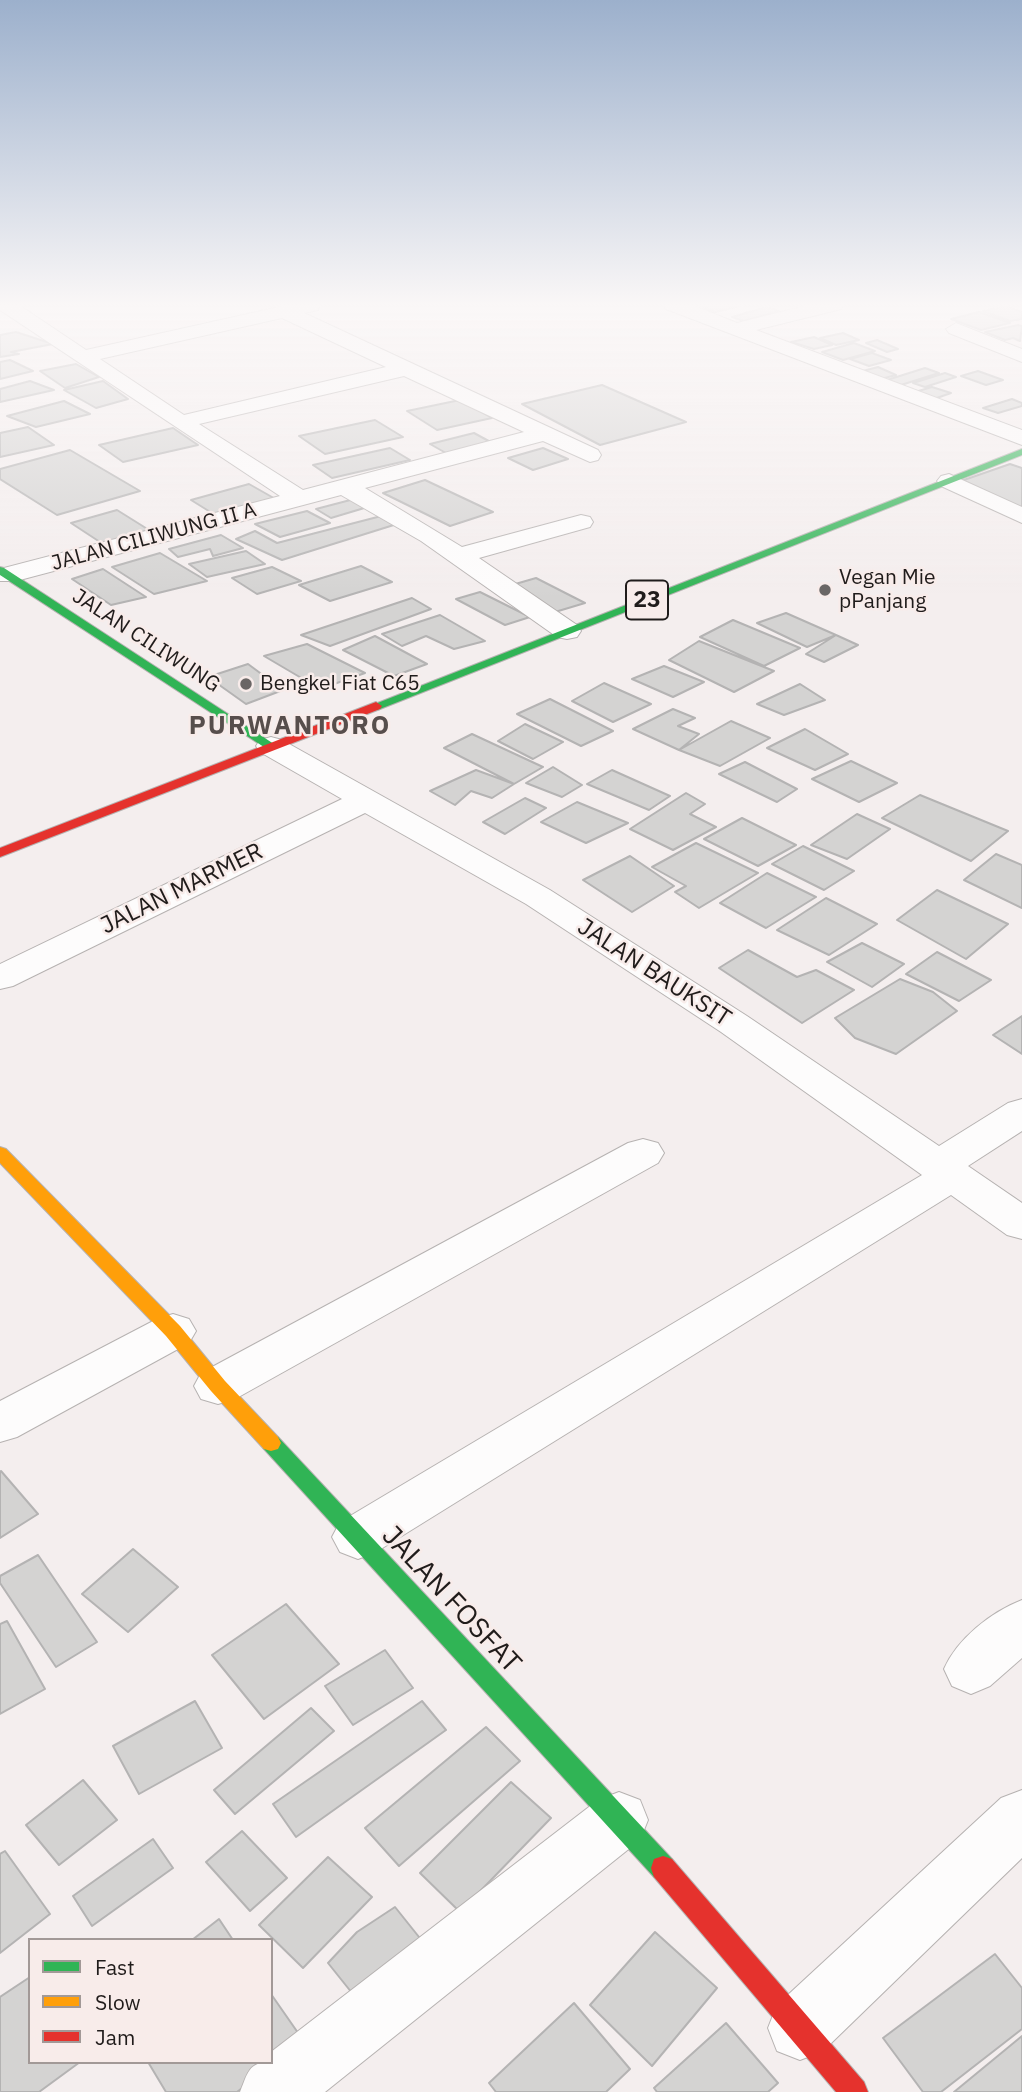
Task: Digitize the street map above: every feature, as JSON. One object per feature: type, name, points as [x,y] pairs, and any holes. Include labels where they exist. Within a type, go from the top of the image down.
[{"type":"main road","name":"23","points":[[0,853],[1022,452]]},
{"type":"main road","name":"JALAN CILIWUNG","points":[[7,580],[271,746]]},
{"type":"main road","name":"JALAN FOSFAT","points":[[0,1153],[173,1331],[218,1386],[678,1884],[854,2092]]},
{"type":"street","points":[[152,403],[301,499]]},
{"type":"street","points":[[180,422],[262,403]]},
{"type":"street","points":[[477,403],[590,455]]},
{"type":"street","points":[[929,403],[1022,438]]},
{"type":"street","name":"JALAN CILIWUNG II A","points":[[7,580],[544,434]]},
{"type":"street","points":[[948,481],[1022,516]]},
{"type":"street","points":[[345,487],[430,536],[567,631]]},
{"type":"street","points":[[458,556],[581,522]]},
{"type":"street","name":"JALAN BAUKSIT","points":[[271,746],[538,897],[734,1024],[1022,1224]]},
{"type":"street","name":"JALAN MARMER","points":[[0,978],[364,801]]},
{"type":"street","points":[[358,1537],[946,1170],[1022,1112]]},
{"type":"street","points":[[218,1386],[643,1153]]},
{"type":"street","points":[[0,1423],[173,1331]]},
{"type":"street","points":[[971,1669],[1022,1625]]},
{"type":"street","points":[[800,2028],[1022,1818]]},
{"type":"street","points":[[273,2092],[619,1821]]},
{"type":"building","points":[[58,403],[67,403],[90,414],[36,427],[7,416]]},
{"type":"building","points":[[86,403],[115,403],[96,408]]},
{"type":"building","points":[[447,403],[465,403],[492,418],[437,430],[407,411]]},
{"type":"building","points":[[642,403],[686,422],[600,445],[522,404]]},
{"type":"building","points":[[1000,403],[1022,403],[1022,406],[998,413],[983,408]]},
{"type":"building","points":[[375,420],[403,437],[325,454],[299,436]]},
{"type":"building","points":[[28,427],[54,445],[0,457],[0,433]]},
{"type":"building","points":[[173,428],[198,445],[123,462],[99,445]]},
{"type":"building","points":[[474,433],[498,446],[453,457],[430,444]]},
{"type":"building","points":[[390,448],[410,460],[332,478],[313,465]]},
{"type":"building","points":[[543,448],[568,459],[533,470],[508,458]]},
{"type":"building","points":[[70,450],[140,491],[57,515],[0,479],[0,469]]},
{"type":"building","points":[[1010,464],[1022,468],[1022,508],[961,481]]},
{"type":"building","points":[[425,480],[493,512],[450,526],[383,493]]},
{"type":"building","points":[[249,484],[279,501],[220,518],[191,500]]},
{"type":"building","points":[[358,498],[371,506],[331,518],[316,509]]},
{"type":"building","points":[[117,510],[149,530],[103,544],[71,523]]},
{"type":"building","points":[[307,511],[330,523],[280,537],[255,524]]},
{"type":"building","points":[[389,514],[397,524],[282,560],[236,539],[255,531],[277,543]]},
{"type":"building","points":[[221,535],[243,548],[213,556],[210,549],[178,557],[169,549]]},
{"type":"building","points":[[246,551],[265,564],[207,577],[189,564]]},
{"type":"building","points":[[160,553],[207,581],[154,594],[112,567]]},
{"type":"building","points":[[361,566],[392,582],[330,601],[299,585]]},
{"type":"building","points":[[272,567],[301,581],[257,594],[232,578]]},
{"type":"building","points":[[103,569],[146,597],[111,605],[72,579]]},
{"type":"building","points":[[536,578],[585,603],[555,612],[505,587]]},
{"type":"building","points":[[480,592],[530,617],[505,625],[456,599]]},
{"type":"building","points":[[412,598],[431,609],[330,646],[301,635]]},
{"type":"building","points":[[786,613],[836,635],[807,647],[757,623]]},
{"type":"building","points":[[440,615],[485,641],[454,649],[426,636],[402,646],[382,634]]},
{"type":"building","points":[[733,620],[800,648],[764,666],[700,637]]},
{"type":"building","points":[[836,635],[858,645],[824,662],[806,654]]},
{"type":"building","points":[[375,636],[427,664],[394,676],[343,650]]},
{"type":"building","points":[[699,641],[774,671],[734,692],[669,660]]},
{"type":"building","points":[[307,644],[365,673],[320,689],[264,656]]},
{"type":"building","name":"Bengkel Fiat C65","points":[[248,664],[283,690],[246,704],[208,677]]},
{"type":"building","points":[[664,666],[704,682],[673,697],[632,679]]},
{"type":"building","points":[[604,683],[651,704],[613,722],[572,701]]},
{"type":"building","points":[[800,684],[825,700],[784,715],[757,704]]},
{"type":"building","points":[[550,699],[613,731],[581,746],[517,714]]},
{"type":"building","points":[[673,709],[695,718],[678,726],[699,734],[679,750],[633,729]]},
{"type":"building","points":[[731,721],[770,738],[720,766],[679,750]]},
{"type":"building","points":[[525,724],[563,742],[533,759],[498,741]]},
{"type":"building","points":[[805,729],[848,754],[815,770],[767,748]]},
{"type":"building","points":[[472,734],[543,767],[514,784],[444,748]]},
{"type":"building","points":[[851,761],[897,783],[859,802],[812,779]]},
{"type":"building","points":[[745,762],[797,789],[777,802],[719,774]]},
{"type":"building","points":[[553,767],[582,785],[562,797],[526,783]]},
{"type":"building","points":[[476,770],[514,784],[492,798],[471,791],[455,805],[430,791]]},
{"type":"building","points":[[612,770],[670,796],[649,810],[587,784]]},
{"type":"building","points":[[686,793],[705,804],[690,814],[716,827],[673,850],[630,829]]},
{"type":"building","points":[[920,795],[1008,831],[971,861],[882,818]]},
{"type":"building","points":[[525,798],[546,808],[505,834],[483,822]]},
{"type":"building","points":[[577,802],[628,823],[586,843],[541,822]]},
{"type":"building","points":[[857,814],[890,829],[847,859],[811,845]]},
{"type":"building","points":[[742,818],[796,845],[758,866],[704,839]]},
{"type":"building","points":[[696,843],[758,873],[699,908],[675,892],[686,886],[652,867]]},
{"type":"building","points":[[803,846],[854,871],[824,890],[772,864]]},
{"type":"building","points":[[996,854],[1022,865],[1022,908],[964,880]]},
{"type":"building","points":[[630,856],[674,886],[632,912],[583,880]]},
{"type":"building","points":[[767,873],[816,897],[766,928],[720,903]]},
{"type":"building","points":[[937,890],[1008,924],[966,959],[897,920]]},
{"type":"building","points":[[826,898],[877,924],[829,955],[777,930]]},
{"type":"building","points":[[862,943],[904,964],[872,987],[827,962]]},
{"type":"building","points":[[748,950],[797,977],[816,970],[854,990],[802,1023],[719,968]]},
{"type":"building","points":[[937,952],[991,980],[959,1001],[906,974]]},
{"type":"building","points":[[900,979],[933,992],[957,1011],[896,1054],[855,1038],[835,1018]]},
{"type":"building","points":[[1022,1016],[1022,1054],[993,1035]]},
{"type":"building","points":[[0,1472],[38,1514],[0,1538]]},
{"type":"building","points":[[133,1549],[178,1587],[128,1632],[82,1594]]},
{"type":"building","points":[[38,1555],[97,1642],[56,1667],[0,1583],[0,1576]]},
{"type":"building","points":[[286,1604],[339,1664],[264,1719],[212,1655]]},
{"type":"building","points":[[7,1621],[45,1689],[0,1714],[0,1624]]},
{"type":"building","points":[[385,1650],[413,1688],[353,1725],[325,1686]]},
{"type":"building","points":[[195,1701],[222,1748],[139,1794],[113,1746]]},
{"type":"building","points":[[422,1701],[446,1730],[296,1837],[273,1804]]},
{"type":"building","points":[[311,1708],[334,1731],[235,1814],[214,1790]]},
{"type":"building","points":[[486,1727],[520,1761],[399,1866],[365,1828]]},
{"type":"building","points":[[83,1780],[117,1820],[59,1865],[26,1825]]},
{"type":"building","points":[[511,1782],[551,1818],[460,1912],[420,1873]]},
{"type":"building","points":[[242,1831],[287,1878],[250,1911],[206,1862]]},
{"type":"building","points":[[153,1839],[173,1868],[92,1926],[73,1896]]},
{"type":"building","points":[[5,1851],[50,1914],[0,1953],[0,1854]]},
{"type":"building","points":[[328,1857],[372,1897],[303,1968],[259,1925]]},
{"type":"building","points":[[395,1907],[427,1947],[360,2003],[328,1963],[357,1932]]},
{"type":"building","points":[[219,1919],[232,1938],[195,1938]]},
{"type":"building","points":[[655,1932],[717,1988],[652,2066],[590,2005]]},
{"type":"building","points":[[995,1954],[1022,1988],[1022,2029],[941,2092],[923,2092],[883,2038]]},
{"type":"building","points":[[28,1978],[28,2064],[77,2064],[39,2092],[0,2092],[0,1997]]},
{"type":"building","points":[[273,1997],[303,2040],[273,2064]]},
{"type":"building","points":[[574,2003],[630,2069],[606,2092],[496,2092],[489,2083]]},
{"type":"building","points":[[726,2023],[778,2083],[768,2092],[657,2092],[654,2088]]},
{"type":"building","points":[[1022,2036],[1022,2092],[954,2092]]},
{"type":"building","points":[[149,2064],[273,2064],[237,2092],[166,2092]]},
{"type":"traffic: fast","points":[[376,706],[1022,452]]},
{"type":"traffic: fast","points":[[0,570],[271,746]]},
{"type":"traffic: fast","points":[[271,1443],[663,1868]]},
{"type":"traffic: slow","points":[[0,1153],[173,1331],[218,1386],[271,1443]]},
{"type":"traffic: jam","points":[[0,853],[376,706]]},
{"type":"traffic: jam","points":[[663,1868],[854,2092]]},
{"type":"place","name":"Vegan Mie pPanjang","points":[[825,590]]},
{"type":"place","name":"Bengkel Fiat C65","points":[[246,684]]},
{"type":"district","name":"PURWANTORO","points":[[290,726]]}]
